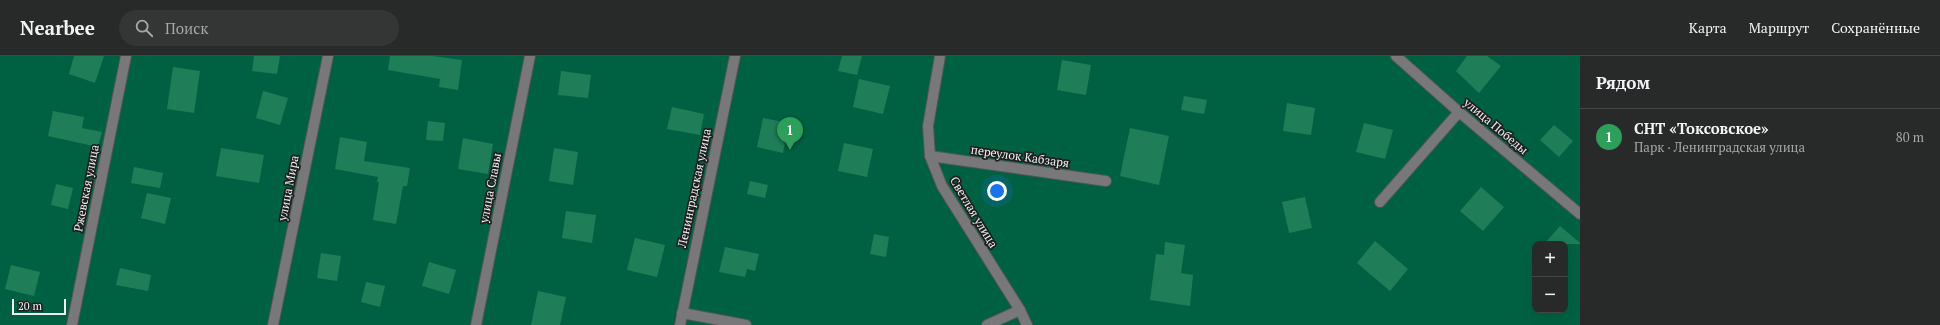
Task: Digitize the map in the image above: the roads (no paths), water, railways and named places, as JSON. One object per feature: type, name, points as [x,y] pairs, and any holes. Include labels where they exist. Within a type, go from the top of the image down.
[{"type":"street","name":"Ржевская улица","points":[[72,325],[126,56]]},
{"type":"street","name":"улица Мира","points":[[273,325],[328,56]]},
{"type":"street","name":"улица Славы","points":[[476,325],[530,56]]},
{"type":"street","name":"Ленинградская улица","points":[[680,325],[735,56]]},
{"type":"street","name":"Светлая улица","points":[[940,56],[928,126],[930,156],[942,186],[1020,310],[1027,325]]},
{"type":"street","name":"улица Победы","points":[[1396,56],[1459,112],[1580,214]]},
{"type":"street","points":[[1380,202],[1459,112]]},
{"type":"street","name":"переулок Кабзаря","points":[[930,156],[1106,181]]},
{"type":"street","points":[[986,325],[1020,310]]},
{"type":"street","points":[[682,313],[746,325]]},
{"type":"place","name":"СНТ «Токсовское»","points":[[790,150]]}]
